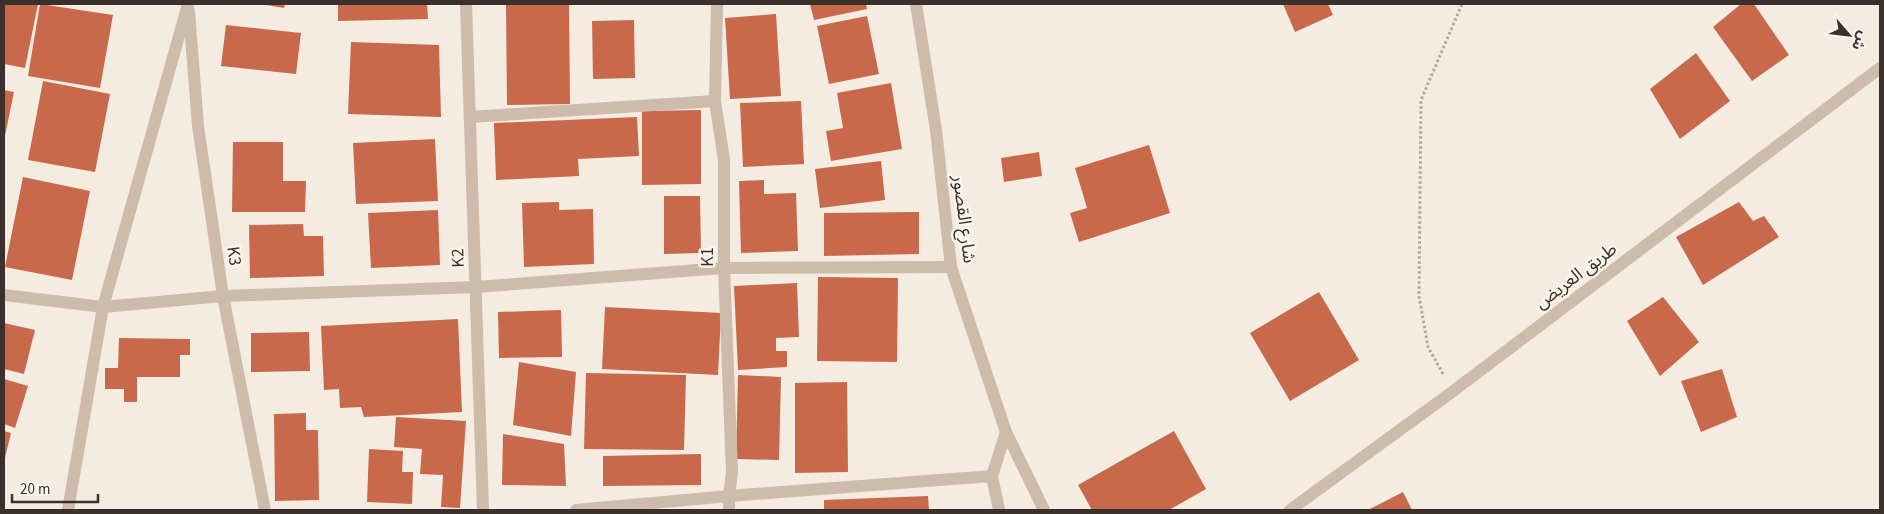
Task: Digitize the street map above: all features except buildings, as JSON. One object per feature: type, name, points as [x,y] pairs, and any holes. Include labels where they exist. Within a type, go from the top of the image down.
[{"type":"street","name":"K3","points":[[189,4],[198,126],[222,296],[265,510]]},
{"type":"street","points":[[68,510],[103,306],[189,4]]},
{"type":"street","name":"K2","points":[[466,4],[483,510]]},
{"type":"street","name":"K1","points":[[717,4],[715,101],[724,160],[724,268],[732,472],[728,496],[729,510]]},
{"type":"street","name":"شارع القصور","points":[[916,4],[936,130],[951,267],[1006,432],[1044,510]]},
{"type":"street","name":"طريق العريض","points":[[1290,510],[1452,392],[1880,68]]},
{"type":"street","points":[[470,117],[715,101]]},
{"type":"street","points":[[4,295],[103,306],[222,296],[476,287],[724,268],[951,267]]},
{"type":"street","points":[[999,510],[992,476],[1006,432]]},
{"type":"street","points":[[576,510],[728,496],[992,476]]},
{"type":"path","points":[[1452,392],[1428,347],[1418,296],[1421,100],[1462,4]]}]
